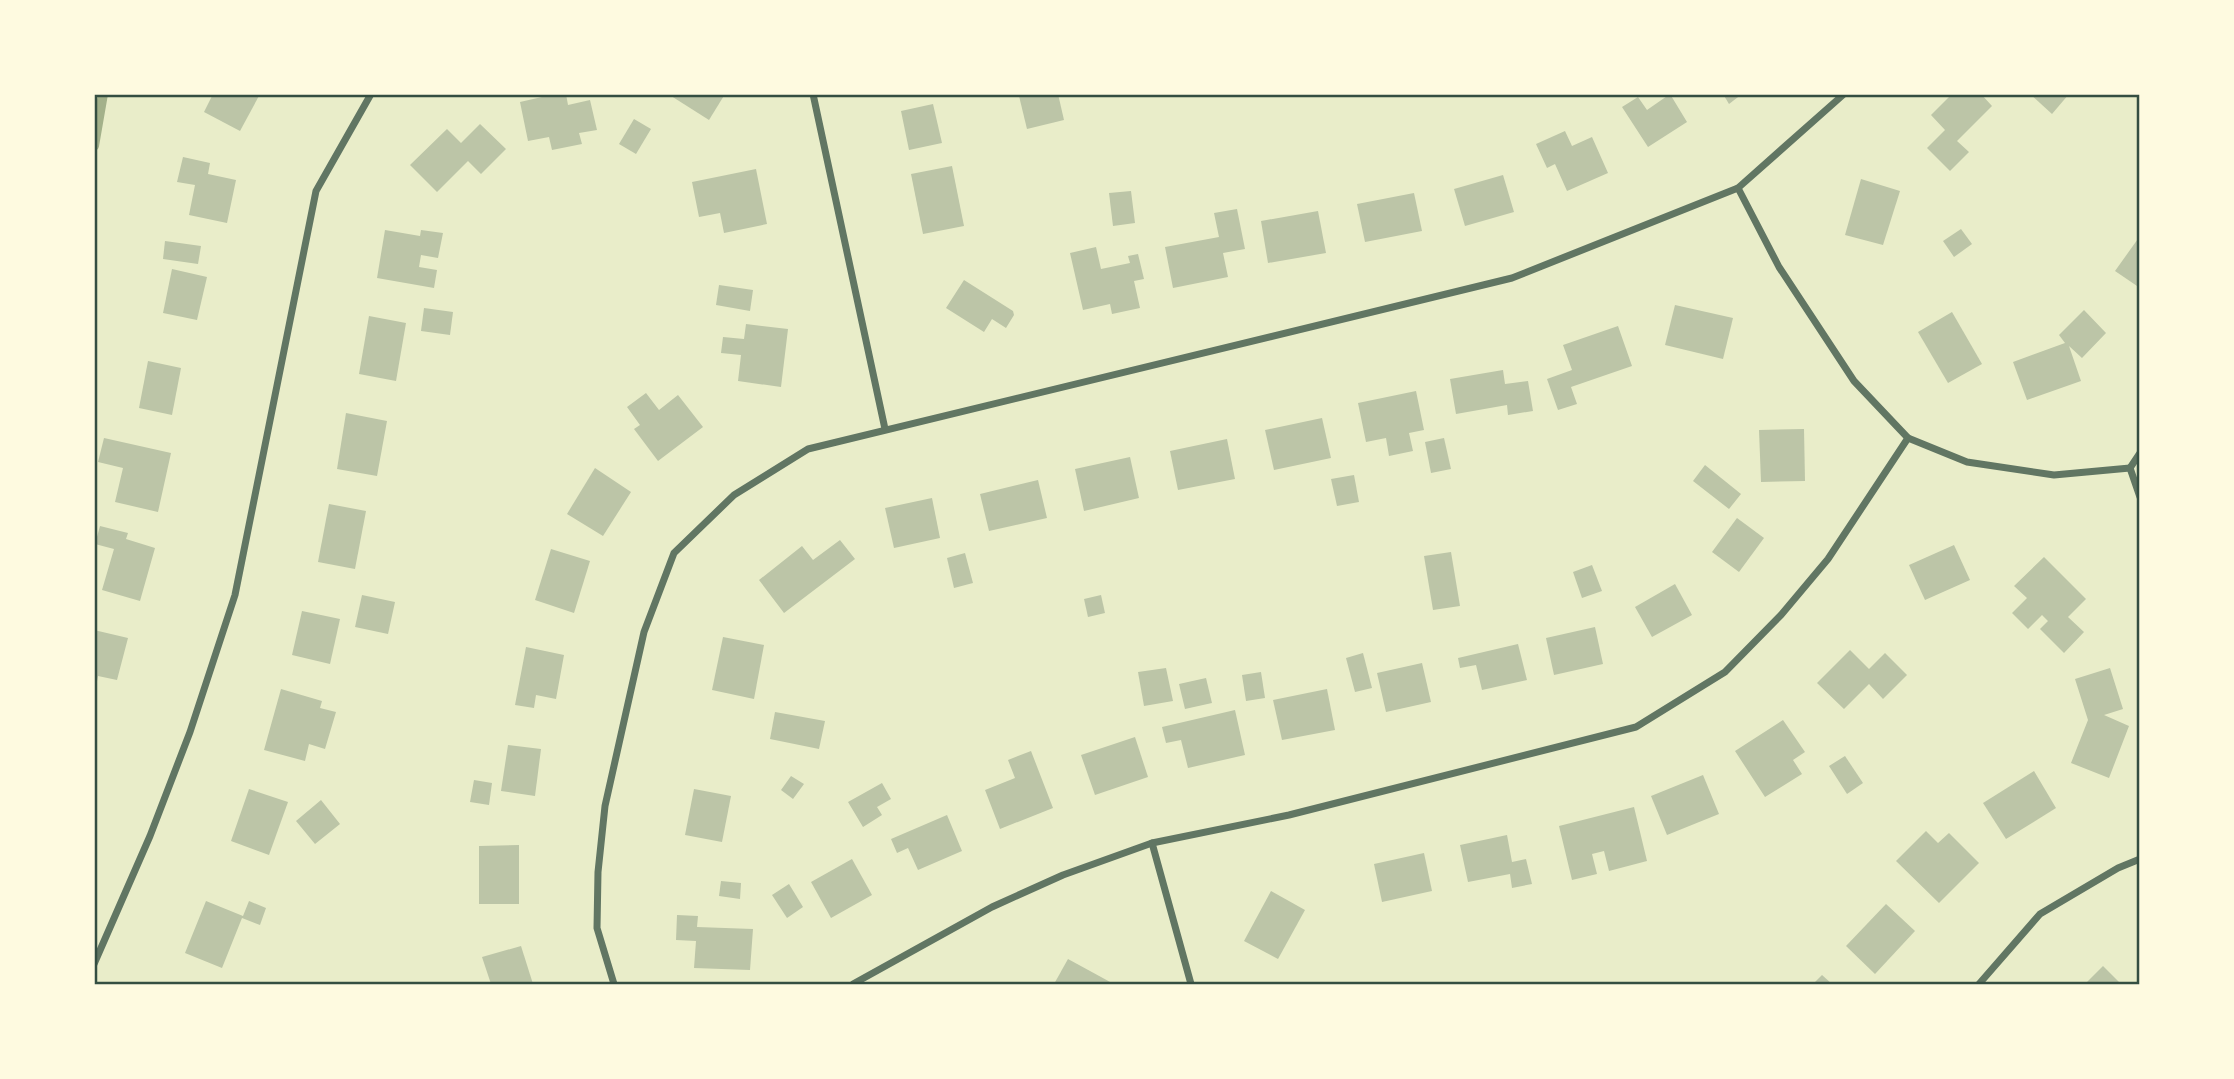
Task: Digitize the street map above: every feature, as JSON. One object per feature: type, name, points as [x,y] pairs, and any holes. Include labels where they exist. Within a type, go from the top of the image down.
[{"type":"street","points":[[94,964],[150,836],[190,732],[235,595],[317,191],[371,94]]},
{"type":"street","points":[[813,94],[885,429]]},
{"type":"street","points":[[614,985],[597,928],[598,872],[605,806],[644,632],[674,553],[734,495],[808,449],[1512,278],[1738,188],[1844,94]]},
{"type":"street","points":[[1738,188],[1779,267],[1854,381],[1908,438],[1967,462],[2054,475],[2130,468]]},
{"type":"street","points":[[853,985],[992,907],[1063,875],[1152,843],[1289,815],[1636,727],[1725,672],[1781,615],[1828,559],[1908,438]]},
{"type":"street","points":[[2130,468],[2140,453]]},
{"type":"street","points":[[2130,468],[2140,497]]},
{"type":"street","points":[[1152,843],[1191,985]]},
{"type":"street","points":[[1979,985],[2040,914],[2118,867],[2140,859]]},
{"type":"building","points":[[213,94],[260,94],[240,131],[204,112]]},
{"type":"building","points":[[566,94],[568,105],[590,100],[597,130],[579,133],[582,144],[552,150],[549,137],[528,141],[520,102]]},
{"type":"building","points":[[668,94],[725,94],[709,120]]},
{"type":"building","points":[[1058,94],[1064,120],[1027,129],[1019,96]]},
{"type":"building","points":[[1670,94],[1687,122],[1648,147],[1622,107],[1638,97],[1647,110]]},
{"type":"building","points":[[1723,94],[1742,94],[1729,104]]},
{"type":"building","points":[[1952,94],[1981,94],[1992,106],[1957,141],[1969,152],[1950,171],[1927,148],[1945,130],[1931,115]]},
{"type":"building","points":[[2030,94],[2069,94],[2052,114]]},
{"type":"building","points":[[933,104],[942,143],[909,150],[901,111]]},
{"type":"building","points":[[634,119],[651,129],[636,154],[619,144]]},
{"type":"building","points":[[480,124],[506,149],[481,174],[468,161],[437,192],[410,165],[447,129],[461,143]]},
{"type":"building","points":[[1565,131],[1572,146],[1592,137],[1608,173],[1567,191],[1555,164],[1547,168],[1536,144]]},
{"type":"building","points":[[183,157],[210,163],[208,174],[236,180],[227,223],[189,215],[195,185],[177,182]]},
{"type":"building","points":[[952,166],[964,226],[923,234],[911,174]]},
{"type":"building","points":[[756,169],[767,224],[724,233],[720,213],[699,217],[692,182]]},
{"type":"building","points":[[1503,175],[1514,212],[1465,226],[1454,189]]},
{"type":"building","points":[[1861,179],[1900,191],[1883,245],[1845,235]]},
{"type":"building","points":[[1131,191],[1135,223],[1113,226],[1109,193]]},
{"type":"building","points":[[1414,193],[1422,231],[1365,242],[1357,204]]},
{"type":"building","points":[[1237,209],[1245,249],[1223,253],[1228,277],[1173,288],[1165,247],[1219,237],[1214,213]]},
{"type":"building","points":[[1318,211],[1326,253],[1268,263],[1261,221]]},
{"type":"building","points":[[1961,229],[1972,244],[1954,257],[1943,241]]},
{"type":"building","points":[[385,230],[420,236],[421,230],[443,233],[438,258],[421,255],[419,267],[437,270],[434,288],[377,278]]},
{"type":"building","points":[[2140,236],[2140,288],[2115,271]]},
{"type":"building","points":[[165,241],[201,246],[198,264],[163,259]]},
{"type":"building","points":[[1096,247],[1101,269],[1130,263],[1128,256],[1138,254],[1144,279],[1134,281],[1140,308],[1112,314],[1110,304],[1083,310],[1070,253]]},
{"type":"building","points":[[172,269],[207,277],[197,320],[163,313]]},
{"type":"building","points":[[964,280],[1013,311],[1014,315],[1006,328],[992,319],[984,332],[946,308]]},
{"type":"building","points":[[719,285],[753,290],[750,311],[716,305]]},
{"type":"building","points":[[1675,305],[1733,318],[1723,359],[1665,345]]},
{"type":"building","points":[[424,308],[453,312],[450,335],[421,331]]},
{"type":"building","points":[[2084,310],[2106,333],[2082,358],[2069,346],[2081,381],[2027,400],[2013,362],[2065,343],[2059,335]]},
{"type":"building","points":[[1952,312],[1982,364],[1948,383],[1918,332]]},
{"type":"building","points":[[369,316],[406,323],[396,381],[359,374]]},
{"type":"building","points":[[746,324],[788,329],[781,387],[738,381],[741,355],[721,353],[723,337],[744,339]]},
{"type":"building","points":[[1618,326],[1632,366],[1571,387],[1577,404],[1558,410],[1547,379],[1572,370],[1563,345]]},
{"type":"building","points":[[148,361],[181,368],[172,415],[139,408]]},
{"type":"building","points":[[1503,370],[1505,384],[1528,381],[1533,411],[1508,415],[1507,405],[1456,414],[1450,379]]},
{"type":"building","points":[[1416,391],[1424,430],[1409,433],[1413,451],[1389,456],[1386,438],[1366,442],[1358,403]]},
{"type":"building","points":[[646,393],[659,410],[678,395],[703,427],[658,461],[634,429],[640,425],[627,407]]},
{"type":"building","points":[[346,413],[387,421],[377,476],[337,469]]},
{"type":"building","points":[[1322,418],[1331,458],[1274,470],[1265,430]]},
{"type":"building","points":[[1804,429],[1805,481],[1761,482],[1759,430]]},
{"type":"building","points":[[104,438],[171,453],[158,512],[115,502],[123,468],[98,462]]},
{"type":"building","points":[[1444,438],[1451,469],[1431,473],[1425,442]]},
{"type":"building","points":[[1227,439],[1235,479],[1178,490],[1170,451]]},
{"type":"building","points":[[1130,457],[1139,498],[1084,511],[1075,469]]},
{"type":"building","points":[[1705,465],[1741,494],[1729,509],[1693,481]]},
{"type":"building","points":[[595,468],[631,492],[603,536],[567,514]]},
{"type":"building","points":[[1354,475],[1359,502],[1337,506],[1331,479]]},
{"type":"building","points":[[1038,480],[1047,518],[989,531],[980,494]]},
{"type":"building","points":[[932,498],[940,538],[894,548],[885,508]]},
{"type":"building","points":[[329,504],[366,511],[355,569],[318,562]]},
{"type":"building","points":[[1737,518],[1764,538],[1739,572],[1712,552]]},
{"type":"building","points":[[100,526],[128,533],[126,539],[155,548],[140,601],[102,590],[114,549],[95,544]]},
{"type":"building","points":[[840,540],[855,559],[784,613],[759,580],[802,546],[813,560]]},
{"type":"building","points":[[1954,545],[1970,580],[1925,600],[1909,565]]},
{"type":"building","points":[[551,549],[590,561],[574,613],[535,600]]},
{"type":"building","points":[[1451,552],[1460,606],[1433,610],[1424,556]]},
{"type":"building","points":[[965,553],[973,583],[954,588],[947,558]]},
{"type":"building","points":[[2044,557],[2086,599],[2068,617],[2084,632],[2064,653],[2040,629],[2048,621],[2042,615],[2028,629],[2012,613],[2027,598],[2014,586]]},
{"type":"building","points":[[1592,565],[1602,591],[1582,598],[1573,572]]},
{"type":"building","points":[[1675,584],[1692,615],[1652,637],[1635,607]]},
{"type":"building","points":[[362,595],[395,602],[388,634],[355,627]]},
{"type":"building","points":[[1101,595],[1105,613],[1088,617],[1084,599]]},
{"type":"building","points":[[302,611],[340,619],[330,664],[292,655]]},
{"type":"building","points":[[1595,627],[1603,664],[1554,675],[1546,638]]},
{"type":"building","points":[[94,630],[128,638],[117,680],[98,676],[96,687]]},
{"type":"building","points":[[723,637],[764,645],[754,699],[712,690]]},
{"type":"building","points":[[1518,644],[1527,680],[1482,690],[1476,665],[1460,668],[1458,658]]},
{"type":"building","points":[[526,647],[564,655],[556,699],[536,695],[534,708],[515,705]]},
{"type":"building","points":[[1850,650],[1869,669],[1885,653],[1907,675],[1883,699],[1869,684],[1844,709],[1817,683]]},
{"type":"building","points":[[1363,653],[1372,688],[1355,692],[1346,658]]},
{"type":"building","points":[[1422,663],[1431,702],[1386,712],[1377,673]]},
{"type":"building","points":[[1166,668],[1173,701],[1144,706],[1138,672]]},
{"type":"building","points":[[2110,668],[2123,709],[2104,715],[2129,726],[2109,778],[2071,763],[2088,720],[2075,679]]},
{"type":"building","points":[[1261,672],[1265,698],[1246,701],[1242,675]]},
{"type":"building","points":[[1206,678],[1212,703],[1185,709],[1179,684]]},
{"type":"building","points":[[281,689],[322,701],[320,708],[336,712],[325,749],[309,744],[305,761],[264,750]]},
{"type":"building","points":[[1327,689],[1335,730],[1282,740],[1273,700]]},
{"type":"building","points":[[1235,710],[1245,755],[1188,768],[1181,740],[1166,743],[1162,727]]},
{"type":"building","points":[[775,712],[825,721],[819,749],[770,739]]},
{"type":"building","points":[[1783,720],[1805,752],[1793,760],[1802,774],[1765,797],[1735,751]]},
{"type":"building","points":[[1135,737],[1148,777],[1095,795],[1081,755]]},
{"type":"building","points":[[508,745],[541,749],[535,796],[501,791]]},
{"type":"building","points":[[1031,751],[1053,808],[1000,829],[985,790],[1015,778],[1008,760]]},
{"type":"building","points":[[1845,756],[1863,783],[1847,794],[1829,766]]},
{"type":"building","points":[[2034,771],[2056,808],[2006,839],[1983,803]]},
{"type":"building","points":[[1703,775],[1719,814],[1667,835],[1651,796]]},
{"type":"building","points":[[791,776],[804,784],[793,799],[781,790]]},
{"type":"building","points":[[474,780],[492,783],[489,805],[470,802]]},
{"type":"building","points":[[882,783],[891,799],[877,807],[882,815],[863,827],[848,802]]},
{"type":"building","points":[[249,789],[288,802],[269,855],[231,841]]},
{"type":"building","points":[[694,789],[731,796],[722,842],[685,835]]},
{"type":"building","points":[[321,800],[340,824],[315,844],[296,821]]},
{"type":"building","points":[[1634,807],[1647,861],[1609,871],[1604,851],[1592,854],[1597,874],[1572,880],[1559,826]]},
{"type":"building","points":[[947,815],[962,851],[918,870],[908,848],[897,853],[891,839]]},
{"type":"building","points":[[1926,831],[1938,843],[1949,833],[1979,863],[1939,903],[1896,861]]},
{"type":"building","points":[[1507,835],[1512,862],[1526,859],[1532,884],[1512,888],[1510,874],[1468,882],[1460,845]]},
{"type":"building","points":[[519,845],[519,904],[479,904],[479,846]]},
{"type":"building","points":[[1424,853],[1432,891],[1382,902],[1374,864]]},
{"type":"building","points":[[852,859],[872,895],[831,918],[811,882]]},
{"type":"building","points":[[721,881],[741,883],[740,899],[719,896]]},
{"type":"building","points":[[789,884],[803,907],[787,918],[772,895]]},
{"type":"building","points":[[1271,891],[1305,910],[1278,959],[1244,941]]},
{"type":"building","points":[[206,901],[243,916],[249,901],[266,908],[260,925],[242,918],[222,968],[185,953]]},
{"type":"building","points":[[1886,904],[1915,931],[1875,974],[1846,946]]},
{"type":"building","points":[[677,915],[698,916],[697,927],[753,929],[750,970],[694,968],[696,941],[676,940]]},
{"type":"building","points":[[521,946],[533,984],[491,984],[482,957]]},
{"type":"building","points":[[1068,959],[1112,983],[1054,984]]},
{"type":"building","points":[[2103,966],[2121,984],[2085,984]]},
{"type":"building","points":[[1822,975],[1832,984],[1813,984]]},
{"type":"waterway","points":[[94,146],[103,94]]}]
